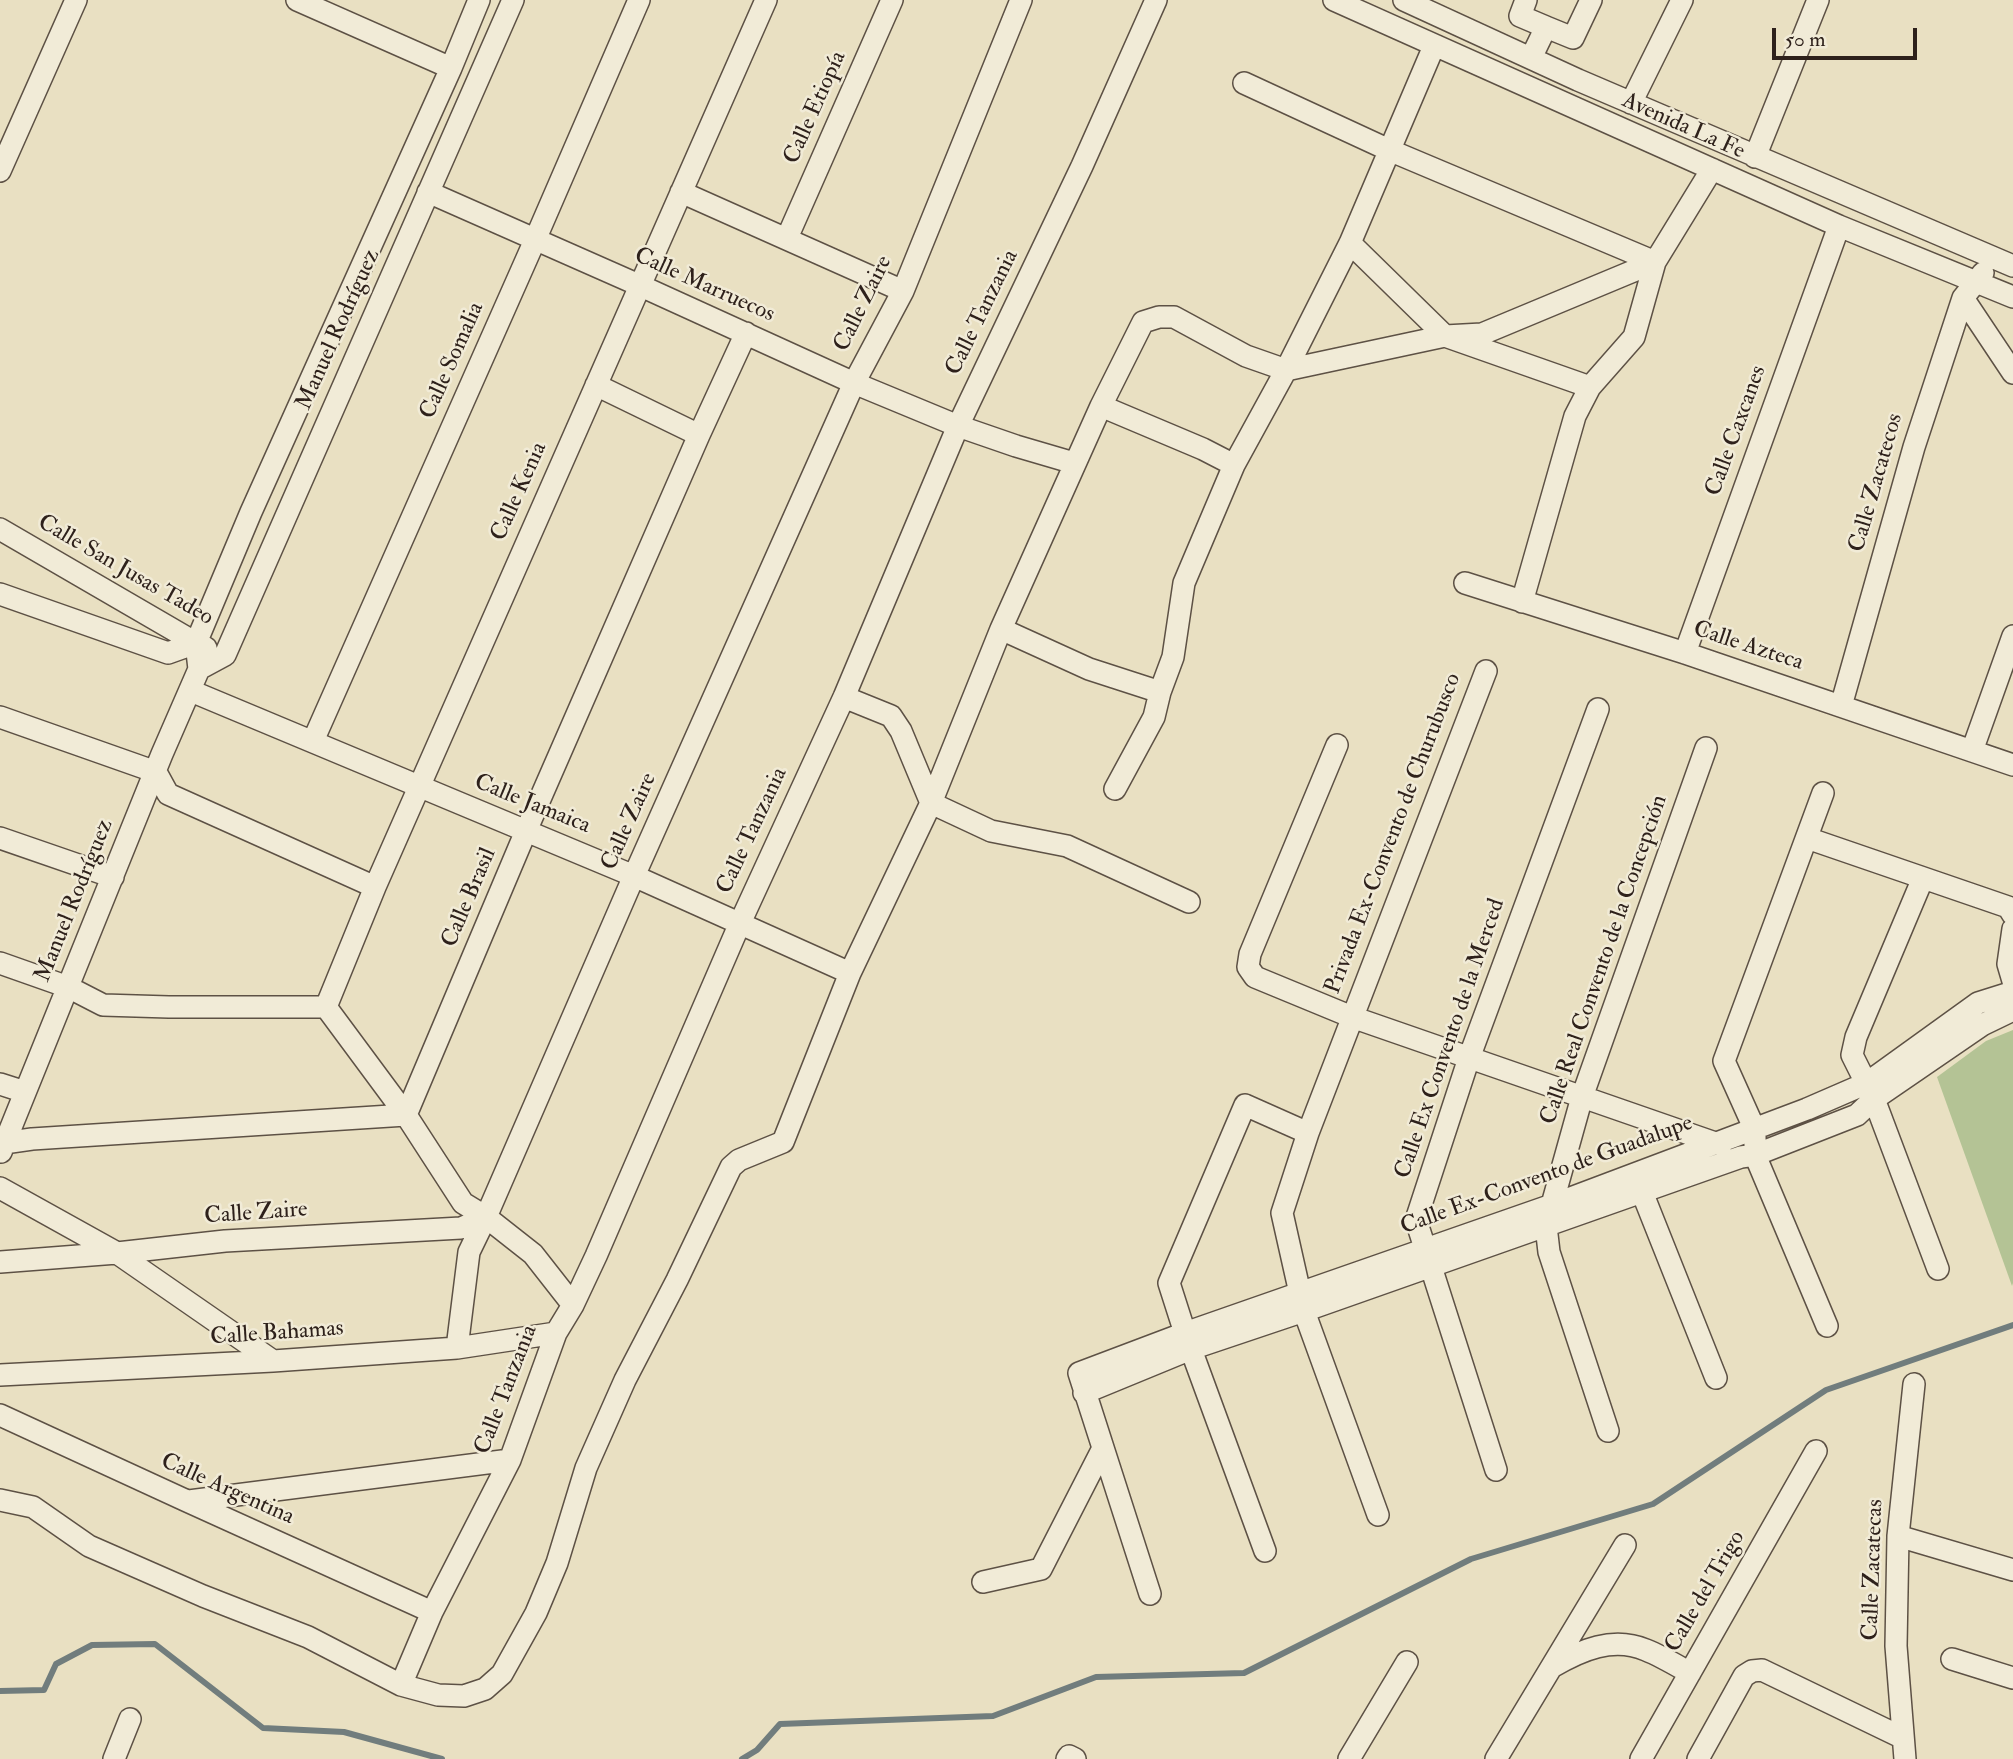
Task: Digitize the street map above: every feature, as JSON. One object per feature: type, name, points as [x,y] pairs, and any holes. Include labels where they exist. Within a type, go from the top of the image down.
[{"type":"street","points":[[0,171],[76,0]]},
{"type":"street","points":[[297,0],[451,68]]},
{"type":"street","name":"Manuel Rodríguez","points":[[2,1148],[191,691],[199,669],[196,643],[251,512],[479,0]]},
{"type":"street","name":"Manuel Rodríguez","points":[[225,655],[513,0]]},
{"type":"street","name":"Calle Somalia","points":[[313,741],[639,0]]},
{"type":"street","name":"Calle Kenia","points":[[327,1006],[375,887],[766,0]]},
{"type":"street","name":"Calle Etiopía","points":[[787,238],[892,0]]},
{"type":"street","name":"Calle Zaire","points":[[0,1262],[117,1254],[225,1241],[461,1228],[486,1217],[634,876],[854,383],[903,291],[1021,0]]},
{"type":"street","name":"Calle Tanzania","points":[[401,1685],[432,1612],[510,1460],[555,1333],[573,1305],[597,1256],[740,923],[844,697],[958,426],[1082,166],[1156,0]]},
{"type":"street","name":"Avenida La Fe","points":[[1335,0],[1839,226],[1970,289],[2013,297]]},
{"type":"street","name":"Avenida La Fe","points":[[1404,0],[1631,103],[2005,263]]},
{"type":"street","points":[[1526,0],[1520,16],[1573,38],[1591,0]]},
{"type":"street","points":[[1631,103],[1682,0]]},
{"type":"street","points":[[1755,157],[1818,0]]},
{"type":"street","points":[[1531,58],[1546,27]]},
{"type":"street","points":[[1115,789],[1154,717],[1173,657],[1184,583],[1234,464],[1286,370],[1350,243],[1434,46]]},
{"type":"street","points":[[1244,83],[1390,150],[1655,262]]},
{"type":"street","points":[[1522,602],[1574,416],[1590,387],[1634,337],[1655,262],[1712,169]]},
{"type":"street","name":"Calle Marruecos","points":[[428,192],[854,383],[958,426],[1074,463]]},
{"type":"street","points":[[681,192],[903,291]]},
{"type":"street","name":"Calle Caxcanes","points":[[1685,653],[1839,226]]},
{"type":"street","points":[[1350,243],[1445,336],[1590,387]]},
{"type":"street","points":[[0,1500],[33,1507],[89,1546],[203,1596],[308,1637],[401,1685],[438,1695],[464,1696],[485,1689],[502,1674],[536,1613],[557,1563],[586,1468],[625,1380],[731,1167],[738,1160],[783,1142],[850,973],[931,803],[1001,629],[1074,463],[1143,322],[1159,317],[1174,317],[1246,356],[1286,370],[1445,336],[1482,334],[1655,262]]},
{"type":"street","points":[[2005,263],[1970,289],[2013,373]]},
{"type":"street","name":"Calle Zacatecos","points":[[1841,706],[1914,447],[1970,289]]},
{"type":"street","name":"Calle Brasil","points":[[406,1115],[526,831],[746,333]]},
{"type":"street","points":[[596,385],[699,435]]},
{"type":"street","points":[[1101,406],[1234,464]]},
{"type":"street","name":"Calle San Jusas Tadeo","points":[[0,530],[196,643],[225,655]]},
{"type":"street","name":"Calle Azteca","points":[[1465,583],[1685,653],[2013,765]]},
{"type":"street","points":[[0,594],[168,653],[196,643]]},
{"type":"street","points":[[1001,629],[1089,669],[1160,692]]},
{"type":"street","points":[[1972,751],[2013,636]]},
{"type":"street","points":[[199,669],[225,655]]},
{"type":"street","name":"Privada Ex-Convento de Churubusco","points":[[1378,1515],[1302,1303],[1282,1213],[1308,1133],[1486,671]]},
{"type":"street","name":"Calle Jamaica","points":[[191,691],[634,876],[850,973]]},
{"type":"street","points":[[844,697],[891,716],[901,732],[931,803],[991,831],[1067,846],[1189,902]]},
{"type":"street","name":"Calle Ex Convento de la Merced","points":[[1496,1470],[1416,1220],[1469,1058],[1598,709]]},
{"type":"street","points":[[0,717],[156,772],[168,794],[375,887]]},
{"type":"street","points":[[1336,745],[1250,954],[1248,967],[1255,977],[1352,1017],[1748,1156]]},
{"type":"street","name":"Calle Real Convento de la Concepción","points":[[1608,1431],[1549,1252],[1546,1226],[1582,1097],[1706,748]]},
{"type":"street","points":[[1823,793],[1724,1061],[1755,1130],[1748,1156],[1827,1326]]},
{"type":"street","points":[[0,838],[113,877]]},
{"type":"street","points":[[1807,838],[2008,907],[2013,915]]},
{"type":"street","points":[[1923,877],[1856,1037],[1852,1055],[1870,1091],[1938,1269]]},
{"type":"street","points":[[2013,929],[2008,964],[2013,981]]},
{"type":"street","points":[[0,963],[68,988],[103,1005],[327,1006],[406,1115],[463,1203],[486,1217],[533,1254],[573,1305]]},
{"type":"street","name":"Calle Ex-Convento de Guadalupe","points":[[1428,1257],[1546,1226],[1857,1115],[1870,1091],[1978,1003],[2013,992]]},
{"type":"street","name":"Calle Ex-Convento de Guadalupe","points":[[1102,1450],[1082,1383],[1188,1341],[1428,1257],[1552,1205],[1807,1109],[1870,1091],[1982,1025],[2013,1010]]},
{"type":"street","points":[[0,1084],[25,1092]]},
{"type":"street","points":[[1265,1551],[1169,1283],[1245,1105],[1308,1133]]},
{"type":"street","points":[[2,1148],[45,1138],[406,1115]]},
{"type":"street","points":[[1649,1169],[1642,1192],[1716,1378]]},
{"type":"street","points":[[0,1188],[117,1254],[273,1361]]},
{"type":"street","points":[[457,1348],[469,1252],[486,1217]]},
{"type":"street","name":"Calle Bahamas","points":[[0,1375],[273,1361],[457,1348],[555,1333]]},
{"type":"street","name":"Calle Zacatecas","points":[[1904,1749],[1896,1646],[1898,1536],[1914,1384]]},
{"type":"street","name":"Calle Argentina","points":[[0,1415],[432,1612]]},
{"type":"street","points":[[983,1582],[1041,1569],[1102,1450]]},
{"type":"street","points":[[1102,1450],[1150,1594]]},
{"type":"street","name":"Calle del Trigo","points":[[1641,1759],[1816,1451]]},
{"type":"street","points":[[187,1502],[510,1460]]},
{"type":"street","points":[[1898,1536],[2013,1570]]},
{"type":"street","points":[[1496,1759],[1625,1545]]},
{"type":"street","points":[[1551,1668],[1576,1653],[1599,1646],[1623,1644],[1644,1649],[1690,1673]]},
{"type":"street","points":[[1952,1659],[2013,1678]]},
{"type":"street","points":[[1349,1759],[1407,1662]]},
{"type":"street","points":[[1698,1759],[1744,1676],[1752,1671],[1762,1670],[1904,1749]]},
{"type":"street","points":[[114,1759],[130,1719]]},
{"type":"green space","points":[[2013,1030],[2012,1286],[1937,1077],[1986,1041]]},
{"type":"waterway","points":[[742,1759],[757,1750],[780,1724],[993,1716],[1096,1677],[1244,1673],[1471,1559],[1653,1504],[1826,1390],[2013,1325]]},
{"type":"waterway","points":[[0,1691],[44,1690],[56,1664],[92,1645],[155,1644],[263,1728],[344,1732],[442,1759]]}]
